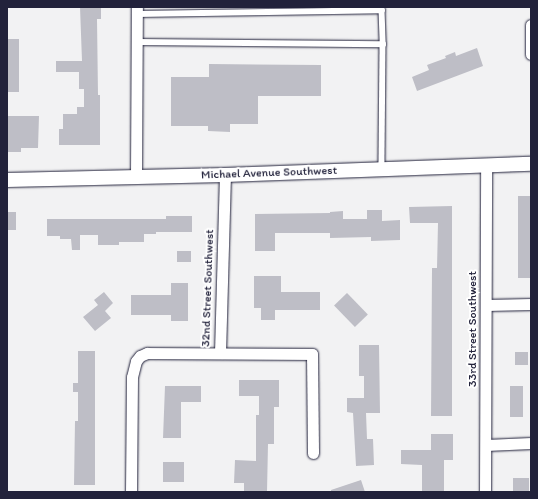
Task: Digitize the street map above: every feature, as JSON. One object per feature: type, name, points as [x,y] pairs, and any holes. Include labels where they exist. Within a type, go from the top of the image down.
[{"type":"street","points":[[136,177],[137,10]]},
{"type":"street","points":[[531,25],[531,54]]},
{"type":"street","name":"Michael Avenue Southwest","points":[[7,180],[224,175],[531,164]]},
{"type":"street","name":"33rd Street Southwest","points":[[485,492],[486,166]]},
{"type":"street","name":"32nd Street Southwest","points":[[131,492],[132,377],[136,361],[140,356],[147,354],[220,353],[224,175]]},
{"type":"street","points":[[486,305],[531,304]]},
{"type":"street","points":[[220,353],[312,354],[313,453]]},
{"type":"street","points":[[486,445],[531,443]]},
{"type":"lane","points":[[137,10],[382,10],[382,170]]},
{"type":"lane","points":[[137,42],[383,44]]},
{"type":"building","points":[[80,7],[101,7],[101,19],[97,19],[100,145],[59,145],[59,129],[63,129],[63,114],[77,114],[77,107],[84,107],[84,89],[79,89],[79,72],[56,72],[56,61],[82,61]]},
{"type":"building","points":[[7,39],[19,39],[19,92],[7,92]]},
{"type":"building","points":[[477,48],[483,66],[417,91],[412,77],[429,70],[427,65],[446,58],[445,56],[455,52],[456,56]]},
{"type":"building","points":[[209,64],[321,65],[321,96],[258,96],[258,124],[230,124],[230,132],[208,131],[208,126],[171,126],[171,77],[209,77]]},
{"type":"building","points":[[7,116],[39,116],[38,148],[21,148],[21,152],[7,152]]},
{"type":"building","points":[[518,196],[531,196],[531,278],[518,278]]},
{"type":"building","points":[[452,206],[452,416],[431,416],[432,268],[437,268],[438,223],[410,223],[409,207]]},
{"type":"building","points":[[367,210],[382,210],[382,221],[400,220],[400,240],[371,241],[371,237],[330,238],[330,233],[275,233],[275,251],[255,251],[255,214],[330,213],[343,211],[343,219],[367,219]]},
{"type":"building","points":[[7,212],[16,212],[16,230],[7,230]]},
{"type":"building","points":[[166,216],[192,216],[192,232],[156,232],[156,234],[144,234],[144,242],[119,242],[119,245],[98,245],[98,235],[80,235],[80,250],[72,250],[71,239],[60,239],[60,236],[47,236],[47,219],[166,219]]},
{"type":"building","points":[[177,251],[191,251],[191,262],[177,262]]},
{"type":"building","points":[[254,276],[281,276],[281,292],[320,292],[320,310],[275,310],[275,320],[261,320],[261,308],[254,308]]},
{"type":"building","points":[[171,283],[188,283],[188,321],[171,321],[171,315],[131,315],[131,295],[171,295]]},
{"type":"building","points":[[104,292],[113,303],[105,311],[111,318],[95,331],[83,317],[98,305],[94,300]]},
{"type":"building","points":[[347,293],[368,315],[355,327],[334,306]]},
{"type":"building","points":[[359,345],[379,345],[380,413],[366,413],[367,439],[373,439],[374,465],[356,466],[353,413],[347,412],[347,398],[364,398],[364,376],[359,376]]},
{"type":"building","points":[[78,351],[95,351],[95,485],[74,485],[75,421],[78,421],[78,392],[73,392],[73,383],[78,383]]},
{"type":"building","points":[[515,352],[528,352],[528,365],[515,365]]},
{"type":"building","points":[[239,380],[279,380],[279,407],[274,407],[274,444],[268,444],[267,492],[244,492],[244,483],[234,483],[235,460],[256,461],[256,415],[259,415],[259,396],[239,396]]},
{"type":"building","points":[[165,386],[201,386],[201,402],[181,402],[181,438],[163,438]]},
{"type":"building","points":[[510,386],[523,386],[523,417],[510,417]]},
{"type":"building","points":[[431,434],[453,434],[453,460],[444,460],[444,492],[422,492],[422,465],[401,464],[401,450],[431,450]]},
{"type":"building","points":[[163,462],[184,462],[184,482],[163,482]]},
{"type":"building","points":[[513,478],[529,478],[529,492],[513,492]]},
{"type":"building","points":[[361,480],[365,492],[331,492],[331,490]]}]
